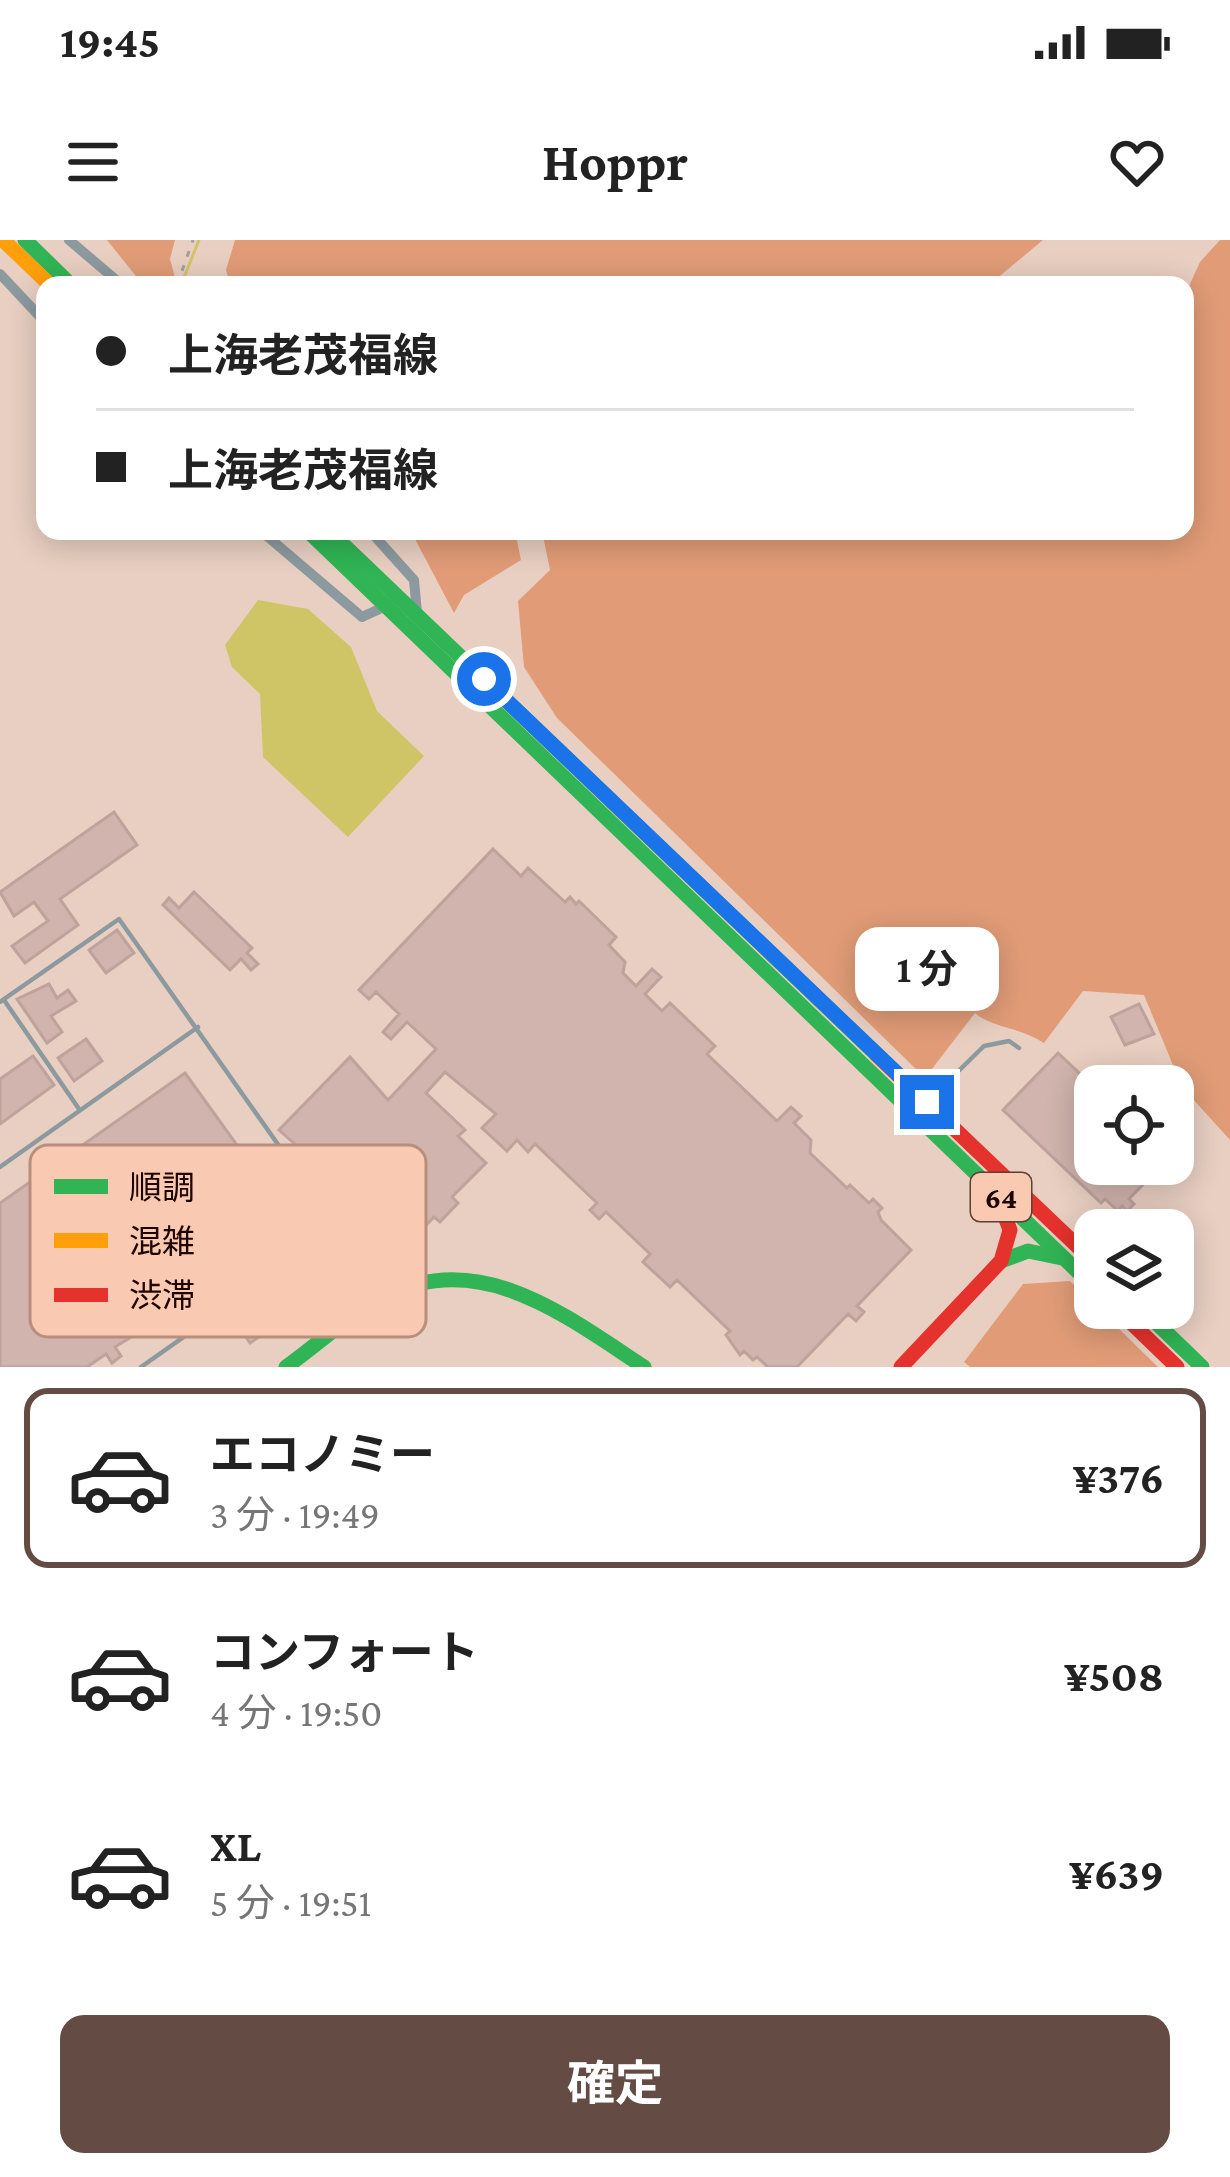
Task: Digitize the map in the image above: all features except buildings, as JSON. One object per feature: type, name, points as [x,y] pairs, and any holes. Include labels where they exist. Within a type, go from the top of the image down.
[{"type":"main road","points":[[3,240],[41,276]]},
{"type":"main road","points":[[26,240],[62,276]]},
{"type":"main road","name":"64","points":[[317,540],[1074,1268]]},
{"type":"main road","name":"64","points":[[338,540],[1074,1244]]},
{"type":"main road","points":[[996,1192],[1010,1230],[1001,1261]]},
{"type":"main road","points":[[901,1367],[1001,1261],[1028,1251],[1065,1259]]},
{"type":"main road","points":[[426,1282],[437,1278],[496,1282],[524,1293],[644,1367]]},
{"type":"main road","points":[[1138,1329],[1177,1367]]},
{"type":"main road","points":[[1163,1329],[1202,1367]]},
{"type":"main road","points":[[286,1367],[328,1337]]},
{"type":"street","points":[[69,240],[111,276]]},
{"type":"street","points":[[0,274],[36,312]]},
{"type":"street","points":[[277,540],[362,617],[386,606]]},
{"type":"street","points":[[378,540],[414,580],[418,616]]},
{"type":"lane","points":[[80,1111],[2,1001],[119,919],[280,1145]]},
{"type":"lane","points":[[31,1145],[198,1027]]},
{"type":"lane","points":[[927,1102],[984,1046],[1009,1041],[1019,1048]]},
{"type":"lane","points":[[0,1167],[30,1146]]},
{"type":"lane","points":[[141,1367],[184,1337]]},
{"type":"path","points":[[180,276],[193,240]]},
{"type":"shaded area","points":[[107,240],[175,240],[170,259],[175,276],[136,276]]},
{"type":"shaded area","points":[[235,240],[1043,240],[1000,276],[228,276]]},
{"type":"shaded area","points":[[1220,240],[1230,240],[1230,1140],[1194,1100],[1194,1065],[1173,1065],[1144,995],[1083,991],[1044,1043],[975,1013],[925,1078],[557,718],[524,667],[518,601],[550,570],[544,540],[1194,540],[1194,276]]},
{"type":"shaded area","points":[[416,540],[517,540],[521,560],[464,595],[454,613]]},
{"type":"shaded area","points":[[258,600],[308,609],[351,647],[377,711],[424,756],[348,837],[263,757],[260,694],[232,667],[225,645]]},
{"type":"shaded area","points":[[1070,1281],[1074,1285],[1074,1329],[1119,1329],[1158,1367],[970,1367],[964,1362],[1023,1284]]},
{"type":"waterway","points":[[185,276],[199,240]]},
{"type":"traffic: fast","points":[[25,240],[62,276]]},
{"type":"traffic: fast","points":[[317,540],[1074,1268]]},
{"type":"traffic: fast","points":[[338,540],[877,1055]]},
{"type":"traffic: fast","points":[[1001,1261],[1028,1251],[1062,1258]]},
{"type":"traffic: fast","points":[[426,1283],[454,1280],[520,1294],[553,1309],[644,1367]]},
{"type":"traffic: fast","points":[[1163,1329],[1202,1367]]},
{"type":"traffic: fast","points":[[286,1367],[325,1337]]},
{"type":"traffic: slow","points":[[3,240],[41,276]]},
{"type":"traffic: jam","points":[[877,1055],[1074,1243]]},
{"type":"traffic: jam","points":[[901,1367],[1001,1261],[1010,1230],[997,1195]]},
{"type":"traffic: jam","points":[[1138,1329],[1177,1367]]},
{"type":"route","points":[[484,679],[927,1102]]}]
